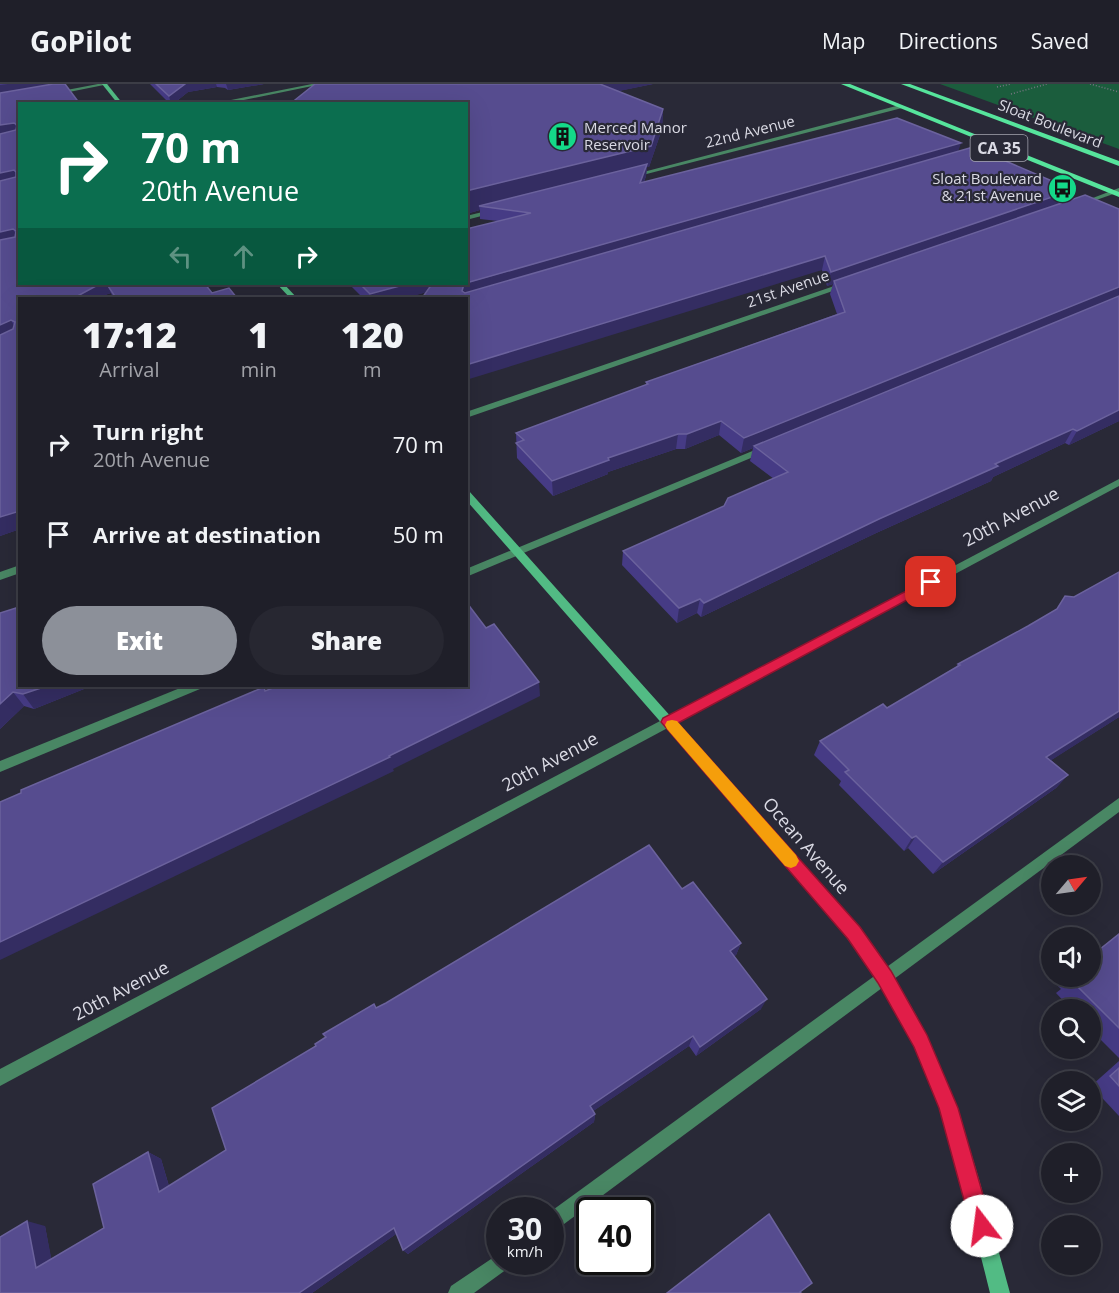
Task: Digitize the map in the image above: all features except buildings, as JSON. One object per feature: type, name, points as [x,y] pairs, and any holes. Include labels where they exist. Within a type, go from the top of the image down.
[{"type":"main road","name":"CA 35","points":[[844,84],[1117,193]]},
{"type":"main road","name":"Sloat Boulevard","points":[[904,84],[1119,164]]},
{"type":"street","points":[[43,95],[105,84],[119,102]]},
{"type":"street","points":[[224,102],[320,84]]},
{"type":"street","name":"22nd Avenue","points":[[626,177],[900,107]]},
{"type":"street","points":[[956,160],[999,147]]},
{"type":"street","points":[[1068,208],[1117,193]]},
{"type":"street","points":[[468,217],[501,209]]},
{"type":"street","name":"21st Avenue","points":[[468,414],[853,282]]},
{"type":"street","points":[[110,297],[150,285]]},
{"type":"street","points":[[281,285],[293,297]]},
{"type":"street","points":[[468,572],[780,442]]},
{"type":"street","name":"20th Avenue","points":[[0,1078],[1119,482]]},
{"type":"street","name":"Ocean Avenue","points":[[468,495],[854,933],[885,977],[921,1041],[948,1108],[1000,1293]]},
{"type":"street","points":[[0,576],[18,570]]},
{"type":"street","points":[[0,767],[194,687]]},
{"type":"street","points":[[564,1214],[1119,804]]},
{"type":"street","points":[[458,1293],[486,1272]]},
{"type":"path","points":[[1091,84],[1119,92]]},
{"type":"green space","points":[[940,84],[1119,84],[1119,149]]},
{"type":"slow traffic","points":[[672,725],[791,861]]},
{"type":"place","name":"Merced Manor Reservoir","points":[[563,137]]},
{"type":"place","name":"Sloat Boulevard & 21st Avenue","points":[[1063,188]]},
{"type":"route","points":[[931,582],[668,722],[854,933],[885,977],[921,1041],[948,1108],[982,1226]]}]
